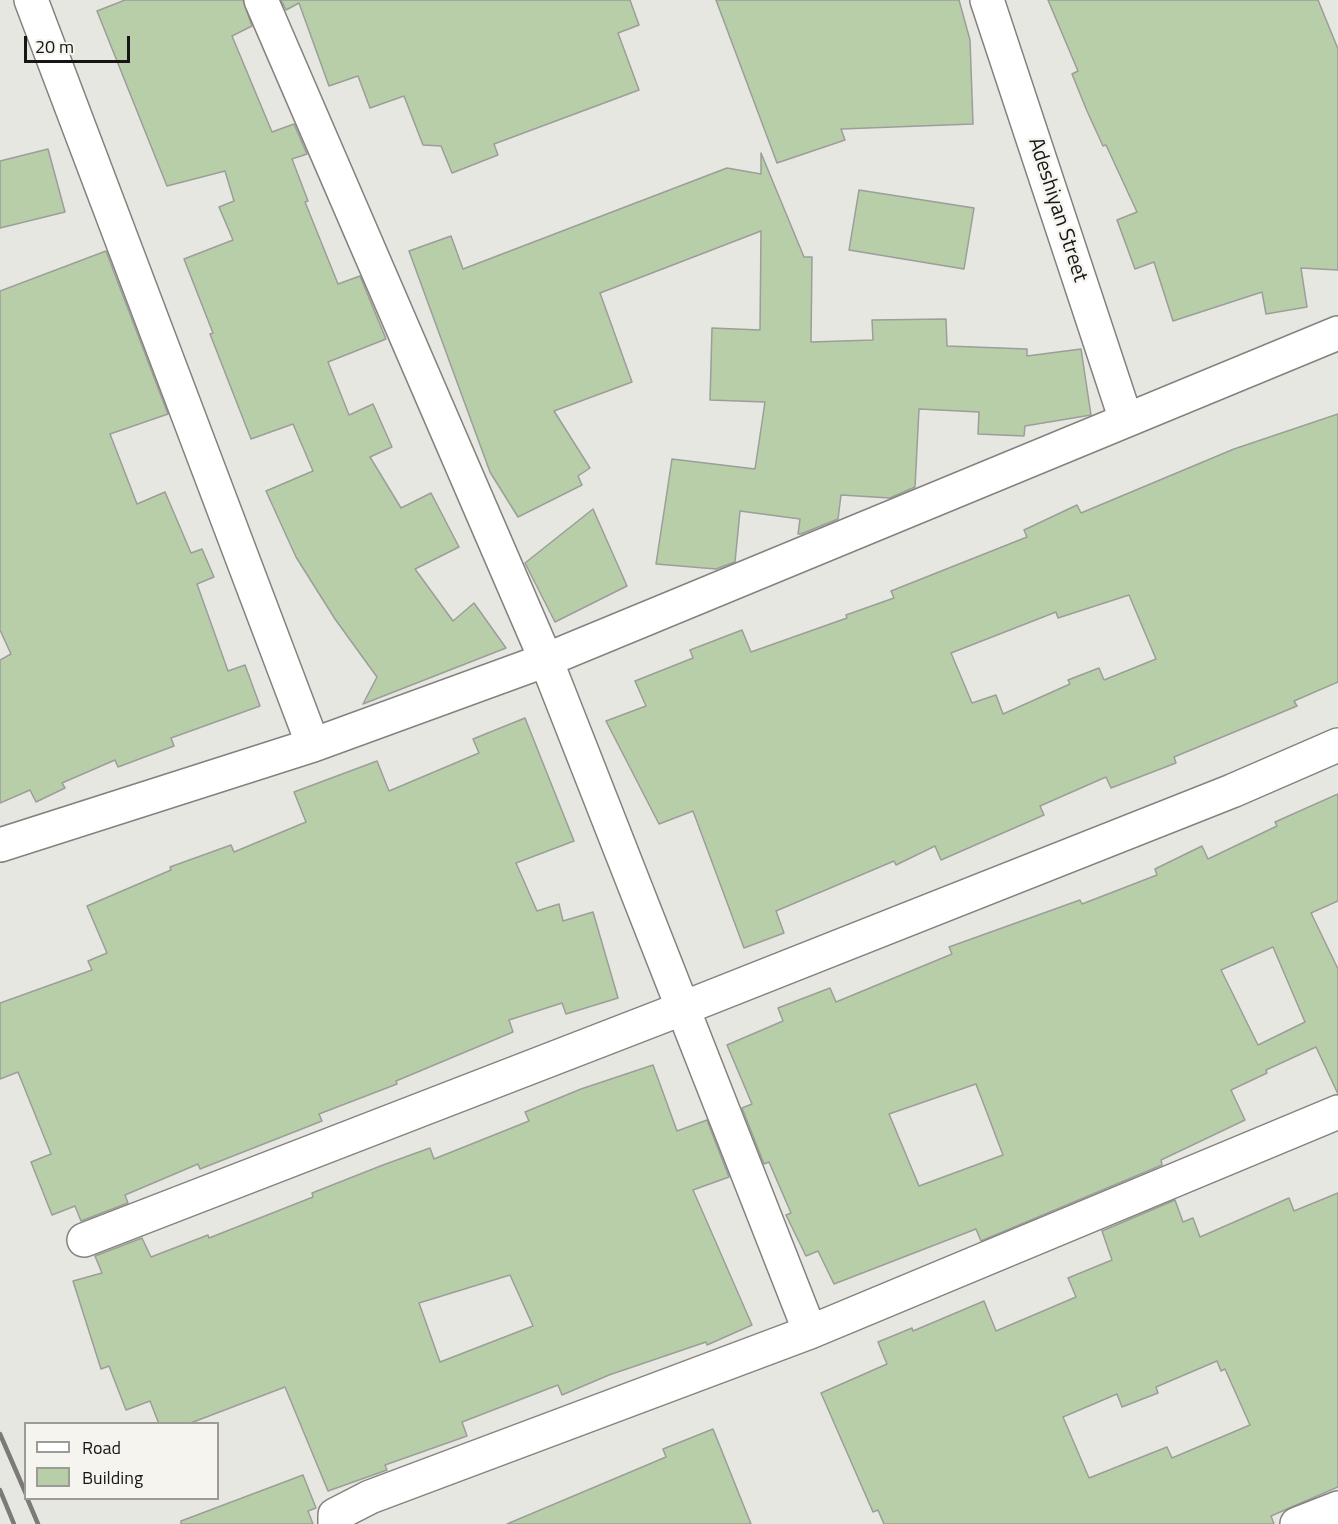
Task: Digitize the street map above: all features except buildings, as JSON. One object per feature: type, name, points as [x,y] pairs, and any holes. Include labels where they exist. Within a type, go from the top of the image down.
[{"type":"street","points":[[31,0],[313,745]]},
{"type":"street","points":[[261,0],[546,660],[681,1009],[810,1332]]},
{"type":"street","name":"Adeshiyan Street","points":[[987,0],[1126,420]]},
{"type":"street","points":[[0,845],[313,745],[546,660],[1338,333]]},
{"type":"street","points":[[84,1240],[681,1009],[1232,791],[1338,745]]},
{"type":"street","points":[[335,1524],[335,1515],[370,1497],[810,1332],[1338,1112]]},
{"type":"street","points":[[1297,1524],[1338,1508]]},
{"type":"railway","points":[[0,1434],[24,1489]]},
{"type":"railway","points":[[0,1490],[14,1524]]},
{"type":"railway","points":[[28,1500],[38,1524]]}]
